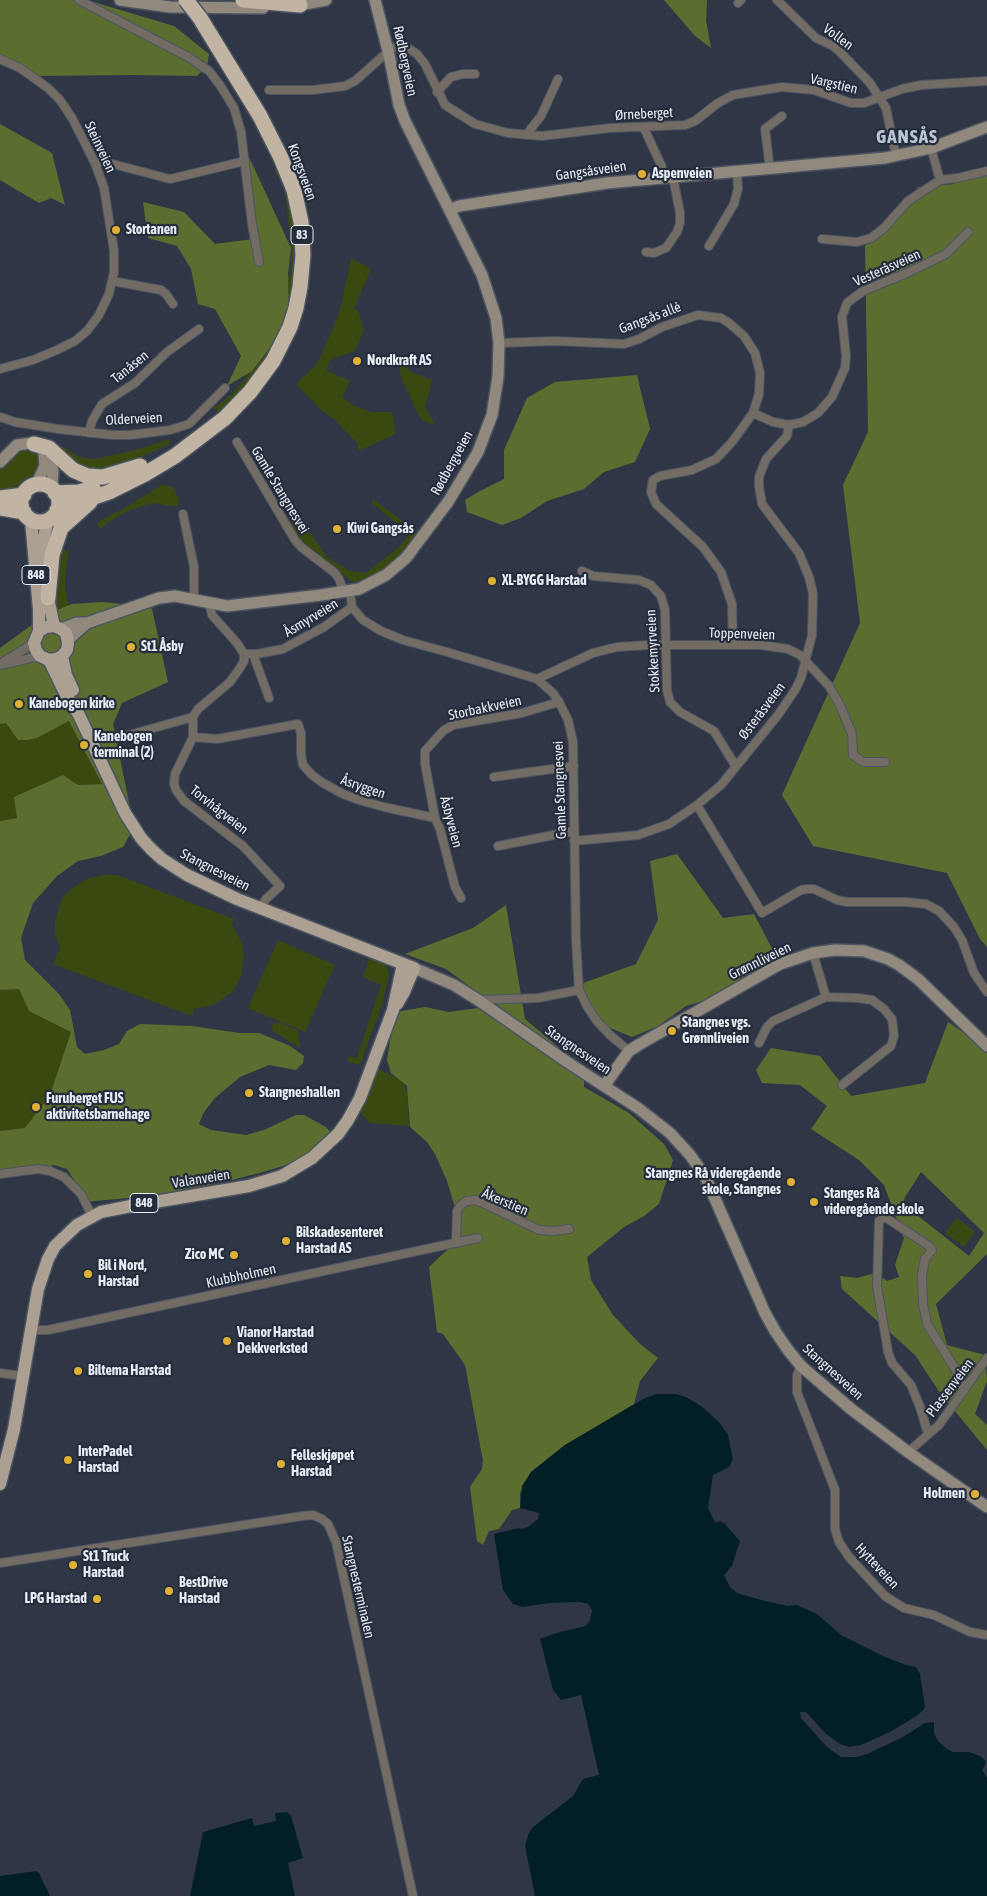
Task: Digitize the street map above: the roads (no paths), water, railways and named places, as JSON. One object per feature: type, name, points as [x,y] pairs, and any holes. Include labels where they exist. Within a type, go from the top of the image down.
[{"type":"highway","name":"Kongsveien","points":[[53,515],[145,474],[175,456],[225,418],[261,378],[273,361],[290,327],[296,308],[303,255],[301,222],[294,190],[282,158],[243,86],[200,18],[186,0]]},
{"type":"highway","points":[[243,0],[300,5]]},
{"type":"highway","name":"Kongsveien","points":[[54,491],[79,492],[112,482],[181,443],[195,439]]},
{"type":"highway","name":"83","points":[[39,447],[49,448],[73,470],[88,476],[103,477],[140,466]]},
{"type":"highway","points":[[27,516],[22,506],[24,495],[30,488],[36,485]]},
{"type":"highway","name":"83","points":[[36,485],[44,485],[54,491]]},
{"type":"highway","points":[[53,515],[58,502],[54,491]]},
{"type":"highway","points":[[0,498],[24,495]]},
{"type":"highway","name":"83","points":[[48,598],[52,555],[60,528],[97,496]]},
{"type":"highway","name":"83","points":[[0,508],[41,522],[53,515]]},
{"type":"main road","name":"848","points":[[53,515],[44,544],[48,598],[57,627],[66,633],[68,640]]},
{"type":"main road","name":"Stangnesveien","points":[[27,516],[39,610],[36,650],[45,658],[79,715],[125,813],[141,838],[162,859],[187,875],[260,908],[408,966]]},
{"type":"main road","points":[[36,637],[46,627],[57,627]]},
{"type":"main road","points":[[45,658],[56,659],[62,656],[67,650],[68,640]]},
{"type":"main road","name":"Stangnesveien","points":[[62,656],[79,715]]},
{"type":"main road","name":"Valanveien","points":[[0,1484],[14,1429],[30,1330],[43,1273],[52,1253],[66,1234],[76,1225],[92,1216],[112,1209],[249,1186],[282,1176],[312,1158],[326,1146],[348,1120],[360,1098],[393,1010],[404,992],[408,966]]},
{"type":"street","points":[[79,0],[190,58],[209,71],[220,85],[234,108],[241,132],[252,224],[259,262]]},
{"type":"street","points":[[120,0],[170,7],[215,8],[262,8],[300,5],[326,0]]},
{"type":"street","name":"Rødbergveien","points":[[57,627],[87,623],[160,598],[174,596],[227,606],[360,589],[386,576],[406,558],[457,488],[478,452],[492,415],[498,377],[499,343],[496,318],[478,266],[405,121],[375,0]]},
{"type":"street","name":"Vollen","points":[[777,0],[816,38],[832,46],[854,65],[880,98],[886,108],[896,156]]},
{"type":"street","name":"Ørneberget","points":[[389,52],[399,46],[408,48],[417,54],[425,64],[445,106],[475,124],[508,133],[526,135],[542,136],[610,128],[685,125],[696,121],[718,103],[733,95],[753,91]]},
{"type":"street","points":[[269,90],[313,90],[345,86],[356,81],[389,52]]},
{"type":"street","name":"Steinveien","points":[[0,59],[36,78],[60,100],[72,118],[96,163],[104,188],[114,251],[109,294],[99,315],[82,335],[44,356],[0,369]]},
{"type":"street","points":[[437,92],[451,77],[476,74]]},
{"type":"street","points":[[526,135],[541,116],[558,78]]},
{"type":"street","points":[[880,98],[902,89],[921,85],[987,81]]},
{"type":"street","name":"Vargstien","points":[[753,91],[782,87],[814,90],[851,103],[864,103],[880,98]]},
{"type":"street","points":[[770,169],[765,129],[782,116]]},
{"type":"street","name":"Gangsåsveien","points":[[450,210],[459,206],[552,191],[668,177],[896,156],[930,148],[987,127]]},
{"type":"street","points":[[644,128],[668,177],[680,213],[680,223],[677,232],[666,248],[654,252],[646,252]]},
{"type":"street","points":[[930,148],[940,180]]},
{"type":"street","points":[[96,163],[105,162],[173,179],[245,161]]},
{"type":"street","points":[[822,239],[858,242],[871,238],[884,228],[908,201],[940,180],[957,178],[987,170]]},
{"type":"street","points":[[709,246],[734,204],[738,189],[737,172]]},
{"type":"street","name":"Vesteråsveien","points":[[789,425],[803,422],[818,413],[838,387],[845,368],[846,356],[842,317],[847,302],[863,291],[946,254],[968,232]]},
{"type":"street","points":[[112,281],[161,290],[173,304]]},
{"type":"street","name":"Gangsås allé","points":[[499,343],[555,341],[624,344],[691,316],[706,315],[714,316],[730,323],[744,336],[755,353],[760,373],[758,403],[754,413],[732,442],[716,459],[701,467],[666,474],[653,480],[651,492],[656,504],[704,547],[721,572],[732,604],[733,645]]},
{"type":"street","name":"Tanåsen","points":[[89,433],[92,421],[102,404],[135,383],[167,352],[199,329]]},
{"type":"street","name":"Olderveien","points":[[0,417],[30,424],[89,433],[130,435],[184,427],[197,417],[225,388]]},
{"type":"street","points":[[754,413],[773,422],[789,425]]},
{"type":"street","name":"Østeråsveien","points":[[735,765],[770,725],[789,699],[801,678],[806,662],[813,620],[813,594],[799,553],[762,504],[759,486],[759,477],[766,459],[787,436],[789,425]]},
{"type":"street","name":"Gamle Stangnesvei","points":[[237,442],[295,540],[301,547],[335,573],[347,592],[352,607],[364,620],[381,631],[402,640],[538,679],[553,693],[559,702],[568,720],[573,742],[576,934],[579,990],[596,1020],[629,1051]]},
{"type":"street","points":[[0,462],[17,445],[26,443],[39,447],[50,459],[54,491]]},
{"type":"street","points":[[36,485],[45,466],[39,447]]},
{"type":"street","points":[[183,514],[194,567],[194,600]]},
{"type":"street","name":"Stokkemyrveien","points":[[582,571],[593,576],[631,578],[651,585],[661,596],[664,603],[666,690],[670,702],[680,712],[714,731],[735,765]]},
{"type":"street","points":[[122,737],[193,717],[198,709],[230,682],[243,664],[244,654],[237,643],[212,615],[209,602]]},
{"type":"street","name":"Åsmyrveien","points":[[244,654],[269,652],[294,644],[324,627],[352,607]]},
{"type":"street","name":"Rødbergveien","points":[[68,640],[87,623]]},
{"type":"street","points":[[0,665],[36,637]]},
{"type":"street","name":"Toppenveien","points":[[538,679],[580,659],[605,650],[630,646],[761,645],[778,647],[794,652],[829,686],[840,705],[852,734],[853,755],[862,762],[885,762]]},
{"type":"street","points":[[253,654],[269,698]]},
{"type":"street","points":[[0,665],[45,658]]},
{"type":"street","name":"Storbakkveien","points":[[425,751],[443,731],[453,725],[522,713],[559,702]]},
{"type":"street","name":"Torvhågveien","points":[[193,717],[193,737],[175,774],[176,790],[184,801],[243,846],[280,886],[266,899],[260,908]]},
{"type":"street","name":"Åsryggen","points":[[193,737],[217,739],[298,724],[301,733],[303,765],[323,784],[342,794],[384,808],[435,818]]},
{"type":"street","name":"Åsbyveien","points":[[425,751],[425,764],[435,818],[460,898]]},
{"type":"street","points":[[574,841],[638,835],[669,824],[697,805],[721,785],[735,765]]},
{"type":"street","points":[[494,778],[574,766]]},
{"type":"street","points":[[697,805],[762,913],[801,890],[808,889],[814,889],[837,900],[847,902],[926,904],[939,911],[954,927],[962,940],[974,973],[987,992]]},
{"type":"street","points":[[498,846],[574,831]]},
{"type":"street","name":"Grønnliveien","points":[[604,1086],[629,1051],[768,970],[813,953],[835,950],[856,950],[877,955],[899,965],[918,979],[987,1046]]},
{"type":"street","points":[[813,953],[826,997]]},
{"type":"street","name":"Stangnesveien","points":[[408,966],[454,985],[478,1000],[638,1108],[670,1133],[704,1176],[719,1205],[775,1331],[801,1366],[851,1409],[908,1452],[987,1507]]},
{"type":"street","points":[[478,1000],[538,998],[579,990]]},
{"type":"street","points":[[759,1043],[767,1027],[773,1022],[826,997],[872,1000],[884,1009],[892,1019],[894,1035],[891,1046],[842,1086]]},
{"type":"street","points":[[0,1174],[38,1169],[50,1171],[64,1177],[81,1194],[92,1216]]},
{"type":"street","name":"Åkerstien","points":[[456,1243],[458,1211],[461,1205],[467,1201],[475,1200],[539,1230],[569,1229]]},
{"type":"street","points":[[928,1434],[911,1386],[892,1363],[888,1352],[876,1286],[879,1221],[885,1217],[929,1246],[932,1250],[925,1259],[922,1276],[923,1304],[927,1324],[959,1375],[964,1390]]},
{"type":"street","points":[[456,1243],[478,1238]]},
{"type":"street","name":"Klubbholmen","points":[[30,1330],[48,1330],[456,1243]]},
{"type":"street","name":"Plassenveien","points":[[908,1452],[950,1412],[987,1358]]},
{"type":"street","name":"Hytteveien","points":[[801,1366],[797,1375],[797,1392],[834,1490],[835,1529],[839,1542],[849,1557],[885,1596],[904,1608],[934,1615],[970,1632],[987,1635]]},
{"type":"street","points":[[0,1373],[22,1376]]},
{"type":"street","name":"Stangnesterminalen","points":[[0,1563],[302,1516],[313,1515],[322,1519],[328,1524],[336,1542],[413,1896]]},
{"type":"water","points":[[656,1394],[676,1394],[686,1397],[701,1406],[719,1422],[728,1435],[733,1459],[729,1467],[713,1475],[708,1508],[715,1522],[720,1521],[725,1524],[740,1541],[732,1566],[724,1575],[730,1587],[737,1593],[788,1606],[797,1605],[817,1614],[841,1635],[883,1656],[916,1667],[920,1674],[925,1708],[918,1715],[890,1732],[861,1745],[850,1747],[840,1744],[826,1734],[806,1712],[800,1712],[801,1718],[827,1747],[841,1757],[856,1757],[867,1754],[903,1737],[925,1723],[934,1722],[934,1733],[938,1741],[947,1749],[953,1752],[969,1752],[980,1756],[986,1761],[982,1770],[987,1778],[987,1896],[535,1896],[525,1846],[528,1835],[533,1827],[573,1796],[583,1779],[599,1775],[581,1695],[561,1700],[553,1690],[540,1639],[586,1626],[590,1620],[592,1610],[588,1604],[580,1602],[549,1603],[522,1607],[513,1604],[503,1590],[494,1534],[528,1527],[538,1519],[539,1513],[520,1508],[522,1486],[531,1472],[565,1445],[645,1398]]},
{"type":"water","points":[[287,1812],[291,1816],[303,1858],[288,1863],[295,1896],[190,1896],[203,1832],[252,1818],[254,1826],[276,1821],[275,1813]]},
{"type":"water","points":[[36,1871],[39,1873],[50,1896],[0,1896],[0,1876]]},
{"type":"place","name":"Aspenveien","points":[[642,174]]},
{"type":"place","name":"Stortanen","points":[[116,230]]},
{"type":"place","name":"Nordkraft AS","points":[[357,361]]},
{"type":"place","name":"Kiwi Gangsås","points":[[337,529]]},
{"type":"place","name":"XL-BYGG Harstad","points":[[492,581]]},
{"type":"place","name":"St1 Åsby","points":[[131,647]]},
{"type":"place","name":"Kanebogen kirke","points":[[19,704]]},
{"type":"place","name":"Kanebogen terminal (2)","points":[[84,745]]},
{"type":"place","name":"Stangnes vgs. Grønnliveien","points":[[672,1031]]},
{"type":"place","name":"Stangneshallen","points":[[249,1093]]},
{"type":"place","name":"Furuberget FUS aktivitetsbarnehage","points":[[36,1107]]},
{"type":"place","name":"Stangnes Rå videregående skole, Stangnes","points":[[791,1182]]},
{"type":"place","name":"Stanges Rå videregående skole","points":[[814,1202]]},
{"type":"place","name":"Bilskadesenteret Harstad AS","points":[[286,1241]]},
{"type":"place","name":"Zico MC","points":[[234,1255]]},
{"type":"place","name":"Bil i Nord, Harstad","points":[[88,1274]]},
{"type":"place","name":"Vianor Harstad Dekkverksted","points":[[227,1341]]},
{"type":"place","name":"Biltema Harstad","points":[[78,1371]]},
{"type":"place","name":"InterPadel Harstad","points":[[68,1460]]},
{"type":"place","name":"Felleskjøpet Harstad","points":[[281,1464]]},
{"type":"place","name":"Holmen","points":[[975,1494]]},
{"type":"place","name":"St1 Truck Harstad","points":[[73,1565]]},
{"type":"place","name":"BestDrive Harstad","points":[[169,1591]]},
{"type":"place","name":"LPG Harstad","points":[[97,1599]]},
{"type":"district","name":"GANSÅS","points":[[907,137]]}]
